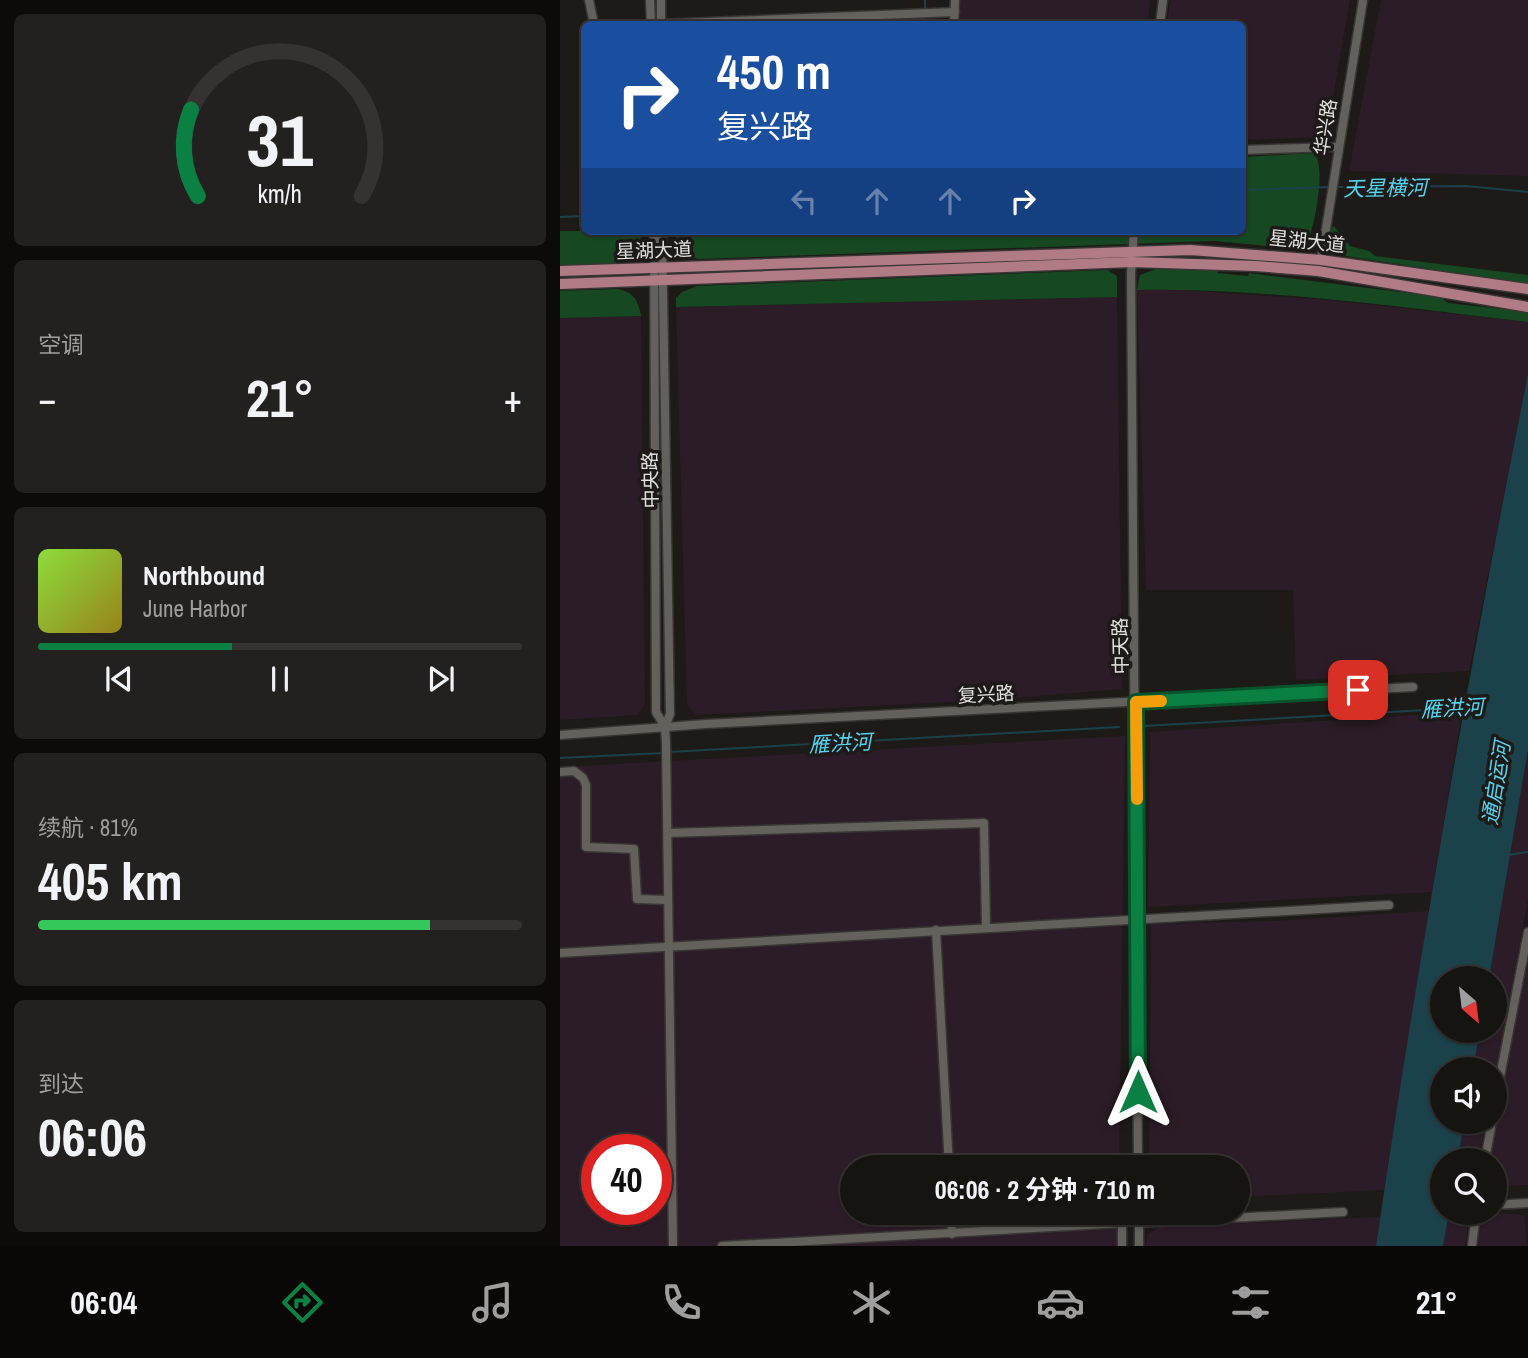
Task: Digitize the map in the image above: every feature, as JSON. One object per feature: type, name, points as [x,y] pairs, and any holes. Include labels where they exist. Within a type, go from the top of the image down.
[{"type":"main road","name":"星湖大道","points":[[560,284],[1132,257],[1213,250],[1321,260],[1528,289]]},
{"type":"main road","name":"星湖大道","points":[[560,271],[1132,257],[1318,271],[1528,307]]},
{"type":"street","points":[[589,0],[593,21]]},
{"type":"street","points":[[650,0],[651,21]]},
{"type":"street","points":[[660,21],[661,0]]},
{"type":"street","points":[[954,21],[955,0]]},
{"type":"street","points":[[1160,21],[1163,0]]},
{"type":"street","name":"华兴路","points":[[1321,260],[1337,147],[1363,0]]},
{"type":"street","points":[[736,21],[954,12]]},
{"type":"street","points":[[1246,149],[1337,147]]},
{"type":"street","name":"中央路","points":[[654,235],[658,267]]},
{"type":"street","name":"中央路","points":[[662,235],[658,281],[670,714],[665,727]]},
{"type":"street","name":"中天路","points":[[1135,235],[1132,257],[1138,1155]]},
{"type":"street","points":[[658,281],[656,712],[665,727],[667,770],[673,1246]]},
{"type":"street","name":"复兴路","points":[[560,735],[1413,687]]},
{"type":"street","points":[[560,772],[574,771],[586,785],[586,848],[634,849],[637,898],[668,900]]},
{"type":"street","points":[[668,833],[984,823],[986,927]]},
{"type":"street","points":[[560,953],[1389,905]]},
{"type":"street","points":[[936,930],[948,1155]]},
{"type":"street","points":[[1504,1057],[1528,932]]},
{"type":"street","points":[[1507,1204],[1528,1203]]},
{"type":"street","points":[[1250,1217],[1343,1212]]},
{"type":"street","points":[[722,1246],[1122,1223],[1122,1246]]},
{"type":"street","points":[[952,1225],[953,1234]]},
{"type":"street","points":[[1139,1225],[1139,1246]]},
{"type":"street","points":[[1472,1246],[1475,1225]]},
{"type":"shaded area","points":[[960,0],[1150,0],[1148,21],[960,21]]},
{"type":"shaded area","points":[[1170,0],[1350,0],[1326,137],[1246,140],[1246,21],[1167,21]]},
{"type":"shaded area","points":[[1381,0],[1528,0],[1528,176],[1349,171]]},
{"type":"shaded area","points":[[1137,290],[1181,290],[1329,300],[1528,322],[1528,374],[1469,671],[1296,680],[1293,590],[1146,590]]},
{"type":"shaded area","points":[[1117,297],[1122,689],[991,700],[696,715],[687,705],[676,307]]},
{"type":"shaded area","points":[[641,316],[645,703],[638,715],[560,720],[560,318]]},
{"type":"shaded area","points":[[1462,712],[1432,892],[1148,907],[1150,732]]},
{"type":"shaded area","points":[[1125,736],[1119,1155],[840,1155],[840,1225],[1119,1225],[1118,1246],[560,1246],[560,767]]},
{"type":"shaded area","points":[[1528,750],[1528,900],[1507,1012],[1507,966],[1491,966]]},
{"type":"shaded area","points":[[1429,911],[1384,1190],[1250,1196],[1250,1155],[1149,1155],[1151,924],[1271,921]]},
{"type":"shaded area","points":[[1528,955],[1528,1185],[1507,1186],[1507,1148],[1491,1148],[1494,1134],[1507,1134],[1507,1065]]},
{"type":"shaded area","points":[[1478,1043],[1501,1043],[1499,1057],[1475,1057]]},
{"type":"shaded area","points":[[1462,1134],[1483,1134],[1481,1148],[1460,1148]]},
{"type":"shaded area","points":[[1507,1214],[1524,1215],[1527,1246],[1475,1246],[1479,1225],[1507,1225]]},
{"type":"shaded area","points":[[1380,1217],[1376,1246],[1145,1246],[1148,1234],[1159,1227],[1250,1225],[1250,1223]]},
{"type":"shaded area","points":[[1447,1225],[1468,1225],[1465,1246],[1443,1246]]},
{"type":"green space","points":[[1314,153],[1318,160],[1319,184],[1306,247],[1297,249],[1214,241],[699,259],[684,256],[677,245],[676,235],[1246,235],[1246,157]]},
{"type":"green space","points":[[1334,226],[1350,246],[1369,251],[1375,256],[1528,275],[1528,284],[1346,256],[1337,247],[1330,230]]},
{"type":"green space","points":[[560,231],[581,231],[581,235],[641,235],[640,254],[632,260],[613,266],[560,267]]},
{"type":"green space","points":[[1158,268],[1218,269],[1217,273],[1248,276],[1249,273],[1440,297],[1448,303],[1528,312],[1528,322],[1284,295],[1137,290],[1140,275]]},
{"type":"green space","points":[[1107,270],[1117,276],[1117,297],[676,307],[676,298],[682,292],[697,286]]},
{"type":"green space","points":[[617,289],[628,292],[634,298],[641,316],[560,318],[560,291]]},
{"type":"water","name":"通启运河","points":[[1528,374],[1528,750],[1491,966],[1430,966],[1430,1043],[1478,1043],[1475,1057],[1430,1057],[1430,1134],[1462,1134],[1460,1148],[1430,1148],[1430,1225],[1447,1225],[1443,1246],[1376,1246],[1446,809]]},
{"type":"waterway","points":[[925,0],[925,9]]},
{"type":"waterway","points":[[924,15],[924,21]]},
{"type":"waterway","name":"天星横河","points":[[1337,187],[1466,186],[1528,192]]},
{"type":"waterway","name":"天星横河","points":[[1246,190],[1331,187]]},
{"type":"waterway","name":"天星横河","points":[[560,217],[581,216]]},
{"type":"waterway","name":"雁洪河","points":[[1144,726],[1462,708]]},
{"type":"waterway","name":"雁洪河","points":[[669,752],[1119,727]]},
{"type":"waterway","name":"雁洪河","points":[[560,758],[664,753]]},
{"type":"waterway","points":[[1508,855],[1528,852]]},
{"type":"slow traffic","points":[[1137,799],[1136,702],[1161,701]]},
{"type":"route","points":[[1138,1092],[1136,702],[1358,690]]}]
